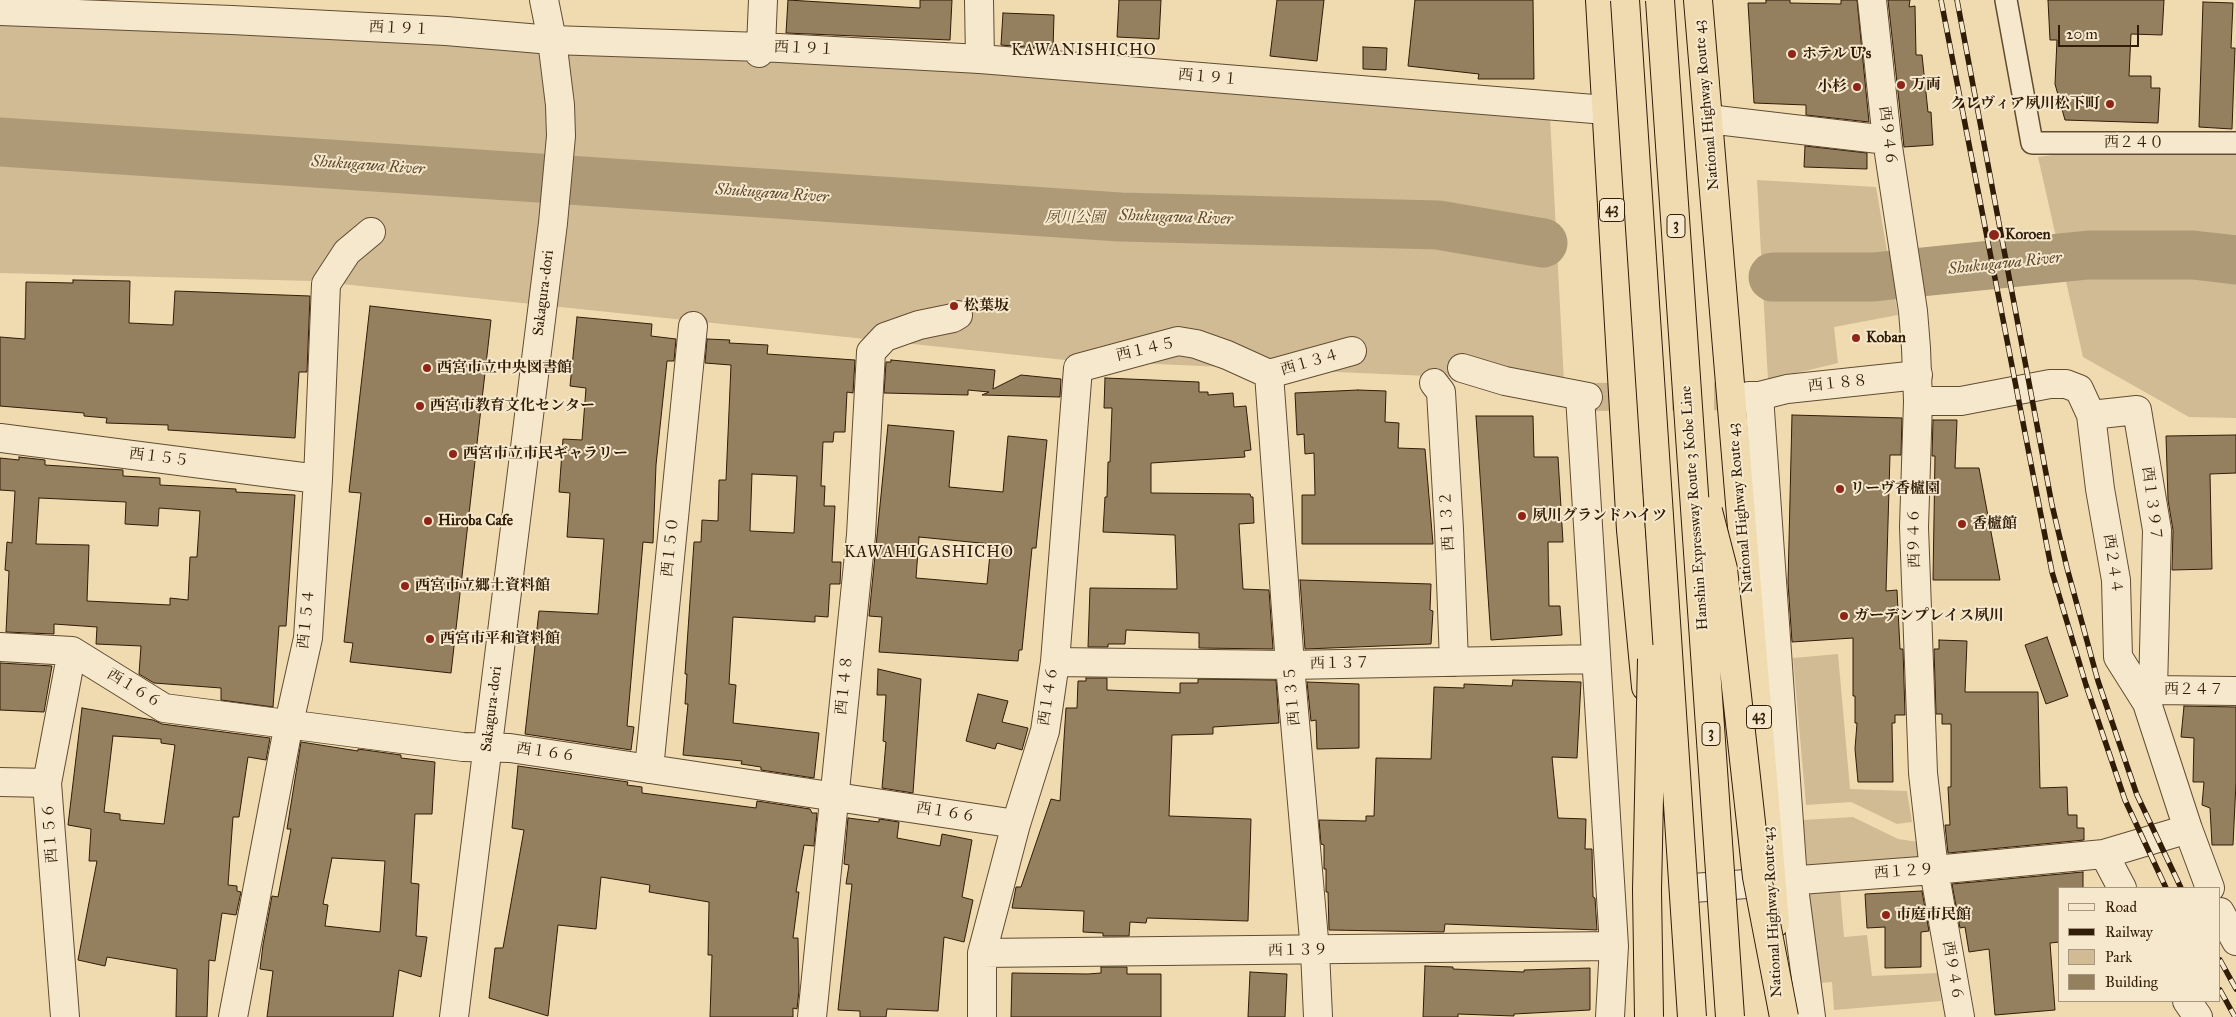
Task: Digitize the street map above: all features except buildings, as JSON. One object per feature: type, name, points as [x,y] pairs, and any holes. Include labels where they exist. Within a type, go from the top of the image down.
[{"type":"highway","name":"43","points":[[1600,0],[1631,530],[1666,890],[1672,1017]]},
{"type":"highway","points":[[1625,0],[1692,1017]]},
{"type":"highway","name":"Hanshin Expressway Route 3 Kobe Line","points":[[1660,0],[1730,1017]]},
{"type":"highway","name":"National Highway Route 43","points":[[1698,0],[1783,881],[1779,1017]]},
{"type":"highway","points":[[1692,451],[1723,569],[1758,877],[1784,1017]]},
{"type":"highway","points":[[1649,1017],[1647,890],[1656,468]]},
{"type":"street","name":"Sakagura-dori","points":[[454,1017],[553,223],[561,136],[560,105],[567,46],[544,0]]},
{"type":"street","points":[[760,50],[763,0]]},
{"type":"street","points":[[979,0],[984,63]]},
{"type":"street","name":"西９４６","points":[[1872,0],[1887,140],[1913,311],[1918,388],[1914,527],[1923,773],[1934,870],[1960,1017]]},
{"type":"street","name":"西２４０","points":[[2006,0],[2032,143],[2236,143]]},
{"type":"street","name":"西１９１","points":[[0,11],[54,10],[233,24],[446,31],[521,44],[760,50],[984,63],[1606,110]]},
{"type":"street","points":[[1708,119],[1743,120],[1887,140]]},
{"type":"street","name":"西１５４","points":[[233,1017],[289,723],[308,638],[318,479],[326,284],[347,252],[371,232]]},
{"type":"street","name":"西１４８","points":[[812,1017],[861,535],[872,352],[885,337],[919,325],[953,318],[958,315]]},
{"type":"street","name":"西１５０","points":[[649,769],[693,326]]},
{"type":"street","name":"西１４５","points":[[1078,368],[1178,341],[1196,344],[1269,374]]},
{"type":"street","name":"西１３４","points":[[1269,374],[1352,351]]},
{"type":"street","name":"西１４６","points":[[982,1017],[982,953],[1016,824],[1045,731],[1055,662],[1078,368]]},
{"type":"street","points":[[1462,368],[1505,381],[1584,397],[1596,658],[1614,946],[1610,1017]]},
{"type":"street","name":"西１３５","points":[[1269,374],[1290,665],[1315,951],[1318,1017]]},
{"type":"street","name":"西１３２","points":[[1434,383],[1441,392],[1454,662]]},
{"type":"street","name":"西２４４","points":[[1918,388],[1961,401],[2050,384],[2066,384],[2079,389],[2091,415],[2100,489],[2116,580],[2118,657],[2150,696],[2188,829],[2210,887]]},
{"type":"street","name":"西１８８","points":[[1783,881],[1754,396],[1787,390],[1918,388]]},
{"type":"street","name":"西１３９７","points":[[2091,415],[2137,410],[2157,530],[2150,696]]},
{"type":"street","name":"西１５５","points":[[0,438],[318,479]]},
{"type":"street","name":"西１６６","points":[[0,647],[72,651],[164,708],[463,747],[510,748],[1016,824]]},
{"type":"street","name":"西１５６","points":[[65,1017],[48,783],[72,651]]},
{"type":"street","name":"西１３７","points":[[1055,662],[1290,665],[1596,658]]},
{"type":"street","name":"西２４７","points":[[2150,696],[2236,690]]},
{"type":"street","points":[[0,782],[48,783]]},
{"type":"street","name":"西１２９","points":[[1666,890],[1934,870],[2104,854],[2188,829]]},
{"type":"street","points":[[2104,854],[2121,887]]},
{"type":"street","points":[[1783,881],[1810,1017]]},
{"type":"street","points":[[2221,914],[2236,941]]},
{"type":"street","name":"西１３９","points":[[982,953],[1315,951],[1614,946]]},
{"type":"street","points":[[2188,1002],[2198,1017]]},
{"type":"green space","name":"夙川公園","points":[[0,19],[1046,73],[1481,104],[1506,117],[1550,117],[1564,382],[1065,360],[313,281],[0,273]]},
{"type":"green space","points":[[2236,150],[2236,418],[2189,417],[2083,357],[2038,157],[2067,153]]},
{"type":"green space","points":[[1757,180],[1876,187],[1898,315],[1834,327],[1838,363],[1768,380]]},
{"type":"green space","points":[[1838,654],[1850,789],[1907,791],[1912,822],[1897,824],[1851,802],[1806,805],[1793,658]]},
{"type":"green space","points":[[1853,817],[1898,839],[1919,842],[1919,858],[1807,867],[1803,820]]},
{"type":"green space","points":[[1840,890],[1844,937],[1867,935],[1872,976],[1938,973],[1941,1001],[1834,1010],[1832,982],[1820,983],[1809,893]]},
{"type":"waterway","name":"Shukugawa River","points":[[0,142],[1120,217],[1438,225],[1543,243]]},
{"type":"waterway","name":"Shukugawa River","points":[[1773,277],[1873,277],[2088,255],[2193,255],[2236,260]]},
{"type":"tunnel","points":[[1588,397],[1749,396]]},
{"type":"railway","points":[[1941,0],[2052,572],[2086,685],[2125,800],[2166,887]]},
{"type":"railway","points":[[1957,0],[2052,505],[2067,568],[2098,681],[2137,795],[2181,887]]},
{"type":"railway","points":[[2221,962],[2236,989]]},
{"type":"railway","points":[[2221,992],[2235,1017]]},
{"type":"place","name":"ホテル U's","points":[[1792,54]]},
{"type":"place","name":"万両","points":[[1901,85]]},
{"type":"place","name":"小杉","points":[[1857,87]]},
{"type":"place","name":"クレヴィア夙川松下町","points":[[2110,104]]},
{"type":"place","name":"Koroen","points":[[1994,235]]},
{"type":"place","name":"松葉坂","points":[[954,306]]},
{"type":"place","name":"Koban","points":[[1856,338]]},
{"type":"place","name":"西宮市立中央図書館","points":[[427,368]]},
{"type":"place","name":"西宮市教育文化センター","points":[[420,406]]},
{"type":"place","name":"西宮市立市民ギャラリー","points":[[453,454]]},
{"type":"place","name":"リーヴ香櫨園","points":[[1840,489]]},
{"type":"place","name":"夙川グランドハイツ","points":[[1522,516]]},
{"type":"place","name":"Hiroba Cafe","points":[[428,521]]},
{"type":"place","name":"香櫨館","points":[[1962,524]]},
{"type":"place","name":"西宮市立郷土資料館","points":[[405,586]]},
{"type":"place","name":"ガーデンプレイス夙川","points":[[1844,616]]},
{"type":"place","name":"西宮市平和資料館","points":[[430,639]]},
{"type":"place","name":"市庭市民館","points":[[1886,915]]},
{"type":"district","name":"KAWANISHICHO","points":[[1084,51]]},
{"type":"district","name":"KAWAHIGASHICHO","points":[[929,553]]}]
